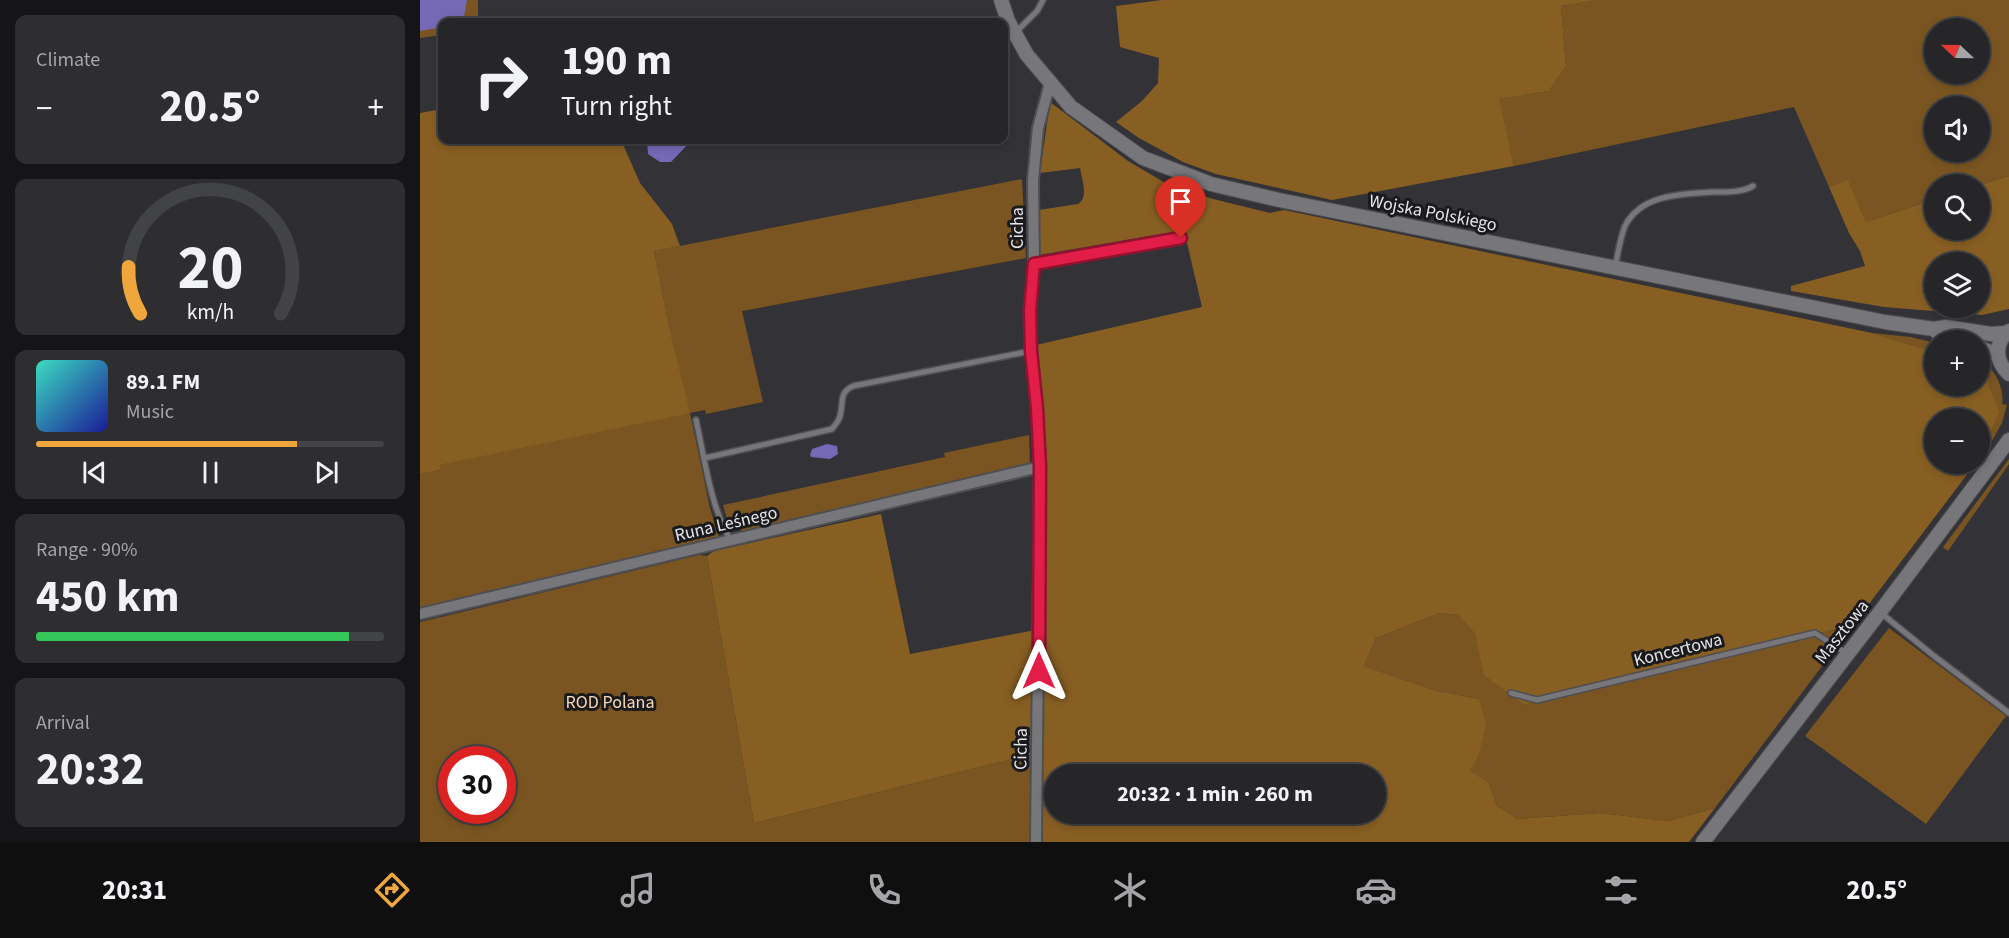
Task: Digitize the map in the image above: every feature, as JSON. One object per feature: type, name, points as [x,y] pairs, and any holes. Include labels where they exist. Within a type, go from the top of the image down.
[{"type":"street","name":"Wojska Polskiego","points":[[1001,0],[1014,33],[1027,55],[1071,107],[1143,158],[1210,184],[1279,200],[1885,322],[1934,329],[1946,327],[1991,334],[2007,332]]},
{"type":"street","name":"Cicha","points":[[1036,842],[1040,467],[1030,310],[1034,264],[1034,159],[1044,98],[1050,83]]},
{"type":"street","points":[[2007,332],[2001,339],[1998,355],[2003,369],[2009,374]]},
{"type":"street","points":[[1990,352],[1998,355]]},
{"type":"street","name":"Masztowa","points":[[1703,842],[1880,612],[2008,437]]},
{"type":"street","name":"Runa Leśnego","points":[[420,614],[1040,467]]},
{"type":"lane","points":[[1014,33],[1037,11],[1043,0]]},
{"type":"lane","points":[[1615,268],[1626,226],[1642,207],[1655,200],[1676,195],[1739,191],[1754,186]]},
{"type":"lane","points":[[1034,264],[1181,238]]},
{"type":"lane","points":[[705,458],[832,429],[840,416],[841,398],[846,389],[853,386],[1031,351]]},
{"type":"lane","points":[[696,420],[716,504],[731,540]]},
{"type":"lane","points":[[1880,612],[2009,713]]},
{"type":"lane","name":"Koncertowa","points":[[1511,693],[1537,700],[1815,633],[1848,654]]},
{"type":"green space","points":[[420,0],[478,0],[478,18],[438,18],[438,36],[420,38]]},
{"type":"green space","points":[[1599,0],[2009,0],[2009,176],[1990,182],[1990,174],[1924,174],[1924,203],[1866,222],[1848,181],[1829,187],[1794,107],[1514,166],[1498,99],[1549,91],[1566,66],[1561,6]]},
{"type":"green space","points":[[1022,179],[1026,258],[742,311],[763,402],[706,414],[705,410],[690,413],[710,508],[719,537],[420,611],[420,474],[440,470],[439,465],[689,412],[654,251]]},
{"type":"green space","points":[[1872,333],[1924,340],[1924,349]]},
{"type":"green space","points":[[1990,368],[2002,391],[2002,404],[2007,405],[2002,423],[1990,444],[1990,432],[1998,412],[1990,392]]},
{"type":"green space","points":[[1029,435],[1030,465],[743,532],[727,519],[723,505],[945,457],[944,453]]},
{"type":"green space","points":[[2009,459],[2009,464],[1948,551],[1943,547]]},
{"type":"green space","name":"ROD Polana","points":[[699,555],[707,556],[754,823],[1033,754],[1030,842],[420,842],[420,622]]},
{"type":"green space","points":[[1440,613],[1458,615],[1475,632],[1483,675],[1524,705],[1853,625],[1715,808],[1668,821],[1600,813],[1518,819],[1497,806],[1489,783],[1469,771],[1478,757],[1479,699],[1437,691],[1364,666],[1376,638]]},
{"type":"green space","points":[[1889,628],[2006,716],[1926,824],[1805,736]]},
{"type":"shaded area","points":[[420,0],[467,0],[464,18],[438,18],[438,28],[420,31]]},
{"type":"shaded area","points":[[1162,0],[1599,0],[1561,6],[1566,66],[1549,91],[1499,99],[1514,166],[1332,200],[1216,174],[1183,162],[1139,138],[1116,122],[1142,101],[1158,83],[1159,58],[1120,47],[1116,6]]},
{"type":"shaded area","points":[[1050,102],[1128,161],[1167,184],[1213,199],[1270,213],[1284,210],[1872,333],[1924,349],[1924,396],[1990,396],[1990,389],[1999,412],[1990,433],[1990,408],[1924,408],[1924,474],[1967,474],[1853,625],[1524,705],[1483,675],[1475,633],[1458,615],[1440,613],[1376,638],[1364,666],[1437,691],[1479,699],[1486,725],[1478,757],[1470,771],[1489,783],[1497,806],[1518,819],[1600,813],[1668,821],[1715,808],[1689,842],[1040,842],[1047,469],[1036,345],[1202,307],[1184,230],[1039,255],[1039,210],[1078,204],[1081,201],[1084,193],[1080,168],[1040,173]]},
{"type":"shaded area","points":[[438,110],[438,144],[623,144],[640,183],[672,224],[680,246],[654,251],[690,413],[440,465],[440,470],[420,474],[420,113]]},
{"type":"shaded area","points":[[647,144],[688,144],[671,162],[660,162],[648,154]]},
{"type":"shaded area","points":[[2009,176],[2009,309],[1990,313],[1990,252],[1924,252],[1924,310],[1884,307],[1791,291],[1791,286],[1865,266],[1829,187],[1848,180],[1866,222],[1924,203],[1924,240],[1990,240],[1990,182]]},
{"type":"shaded area","points":[[827,444],[837,446],[838,454],[830,459],[811,457],[812,449]]},
{"type":"shaded area","points":[[881,514],[910,654],[1035,631],[1033,754],[754,823],[707,556],[714,551]]},
{"type":"route","points":[[1039,671],[1040,467],[1030,310],[1034,264],[1181,238]]}]
